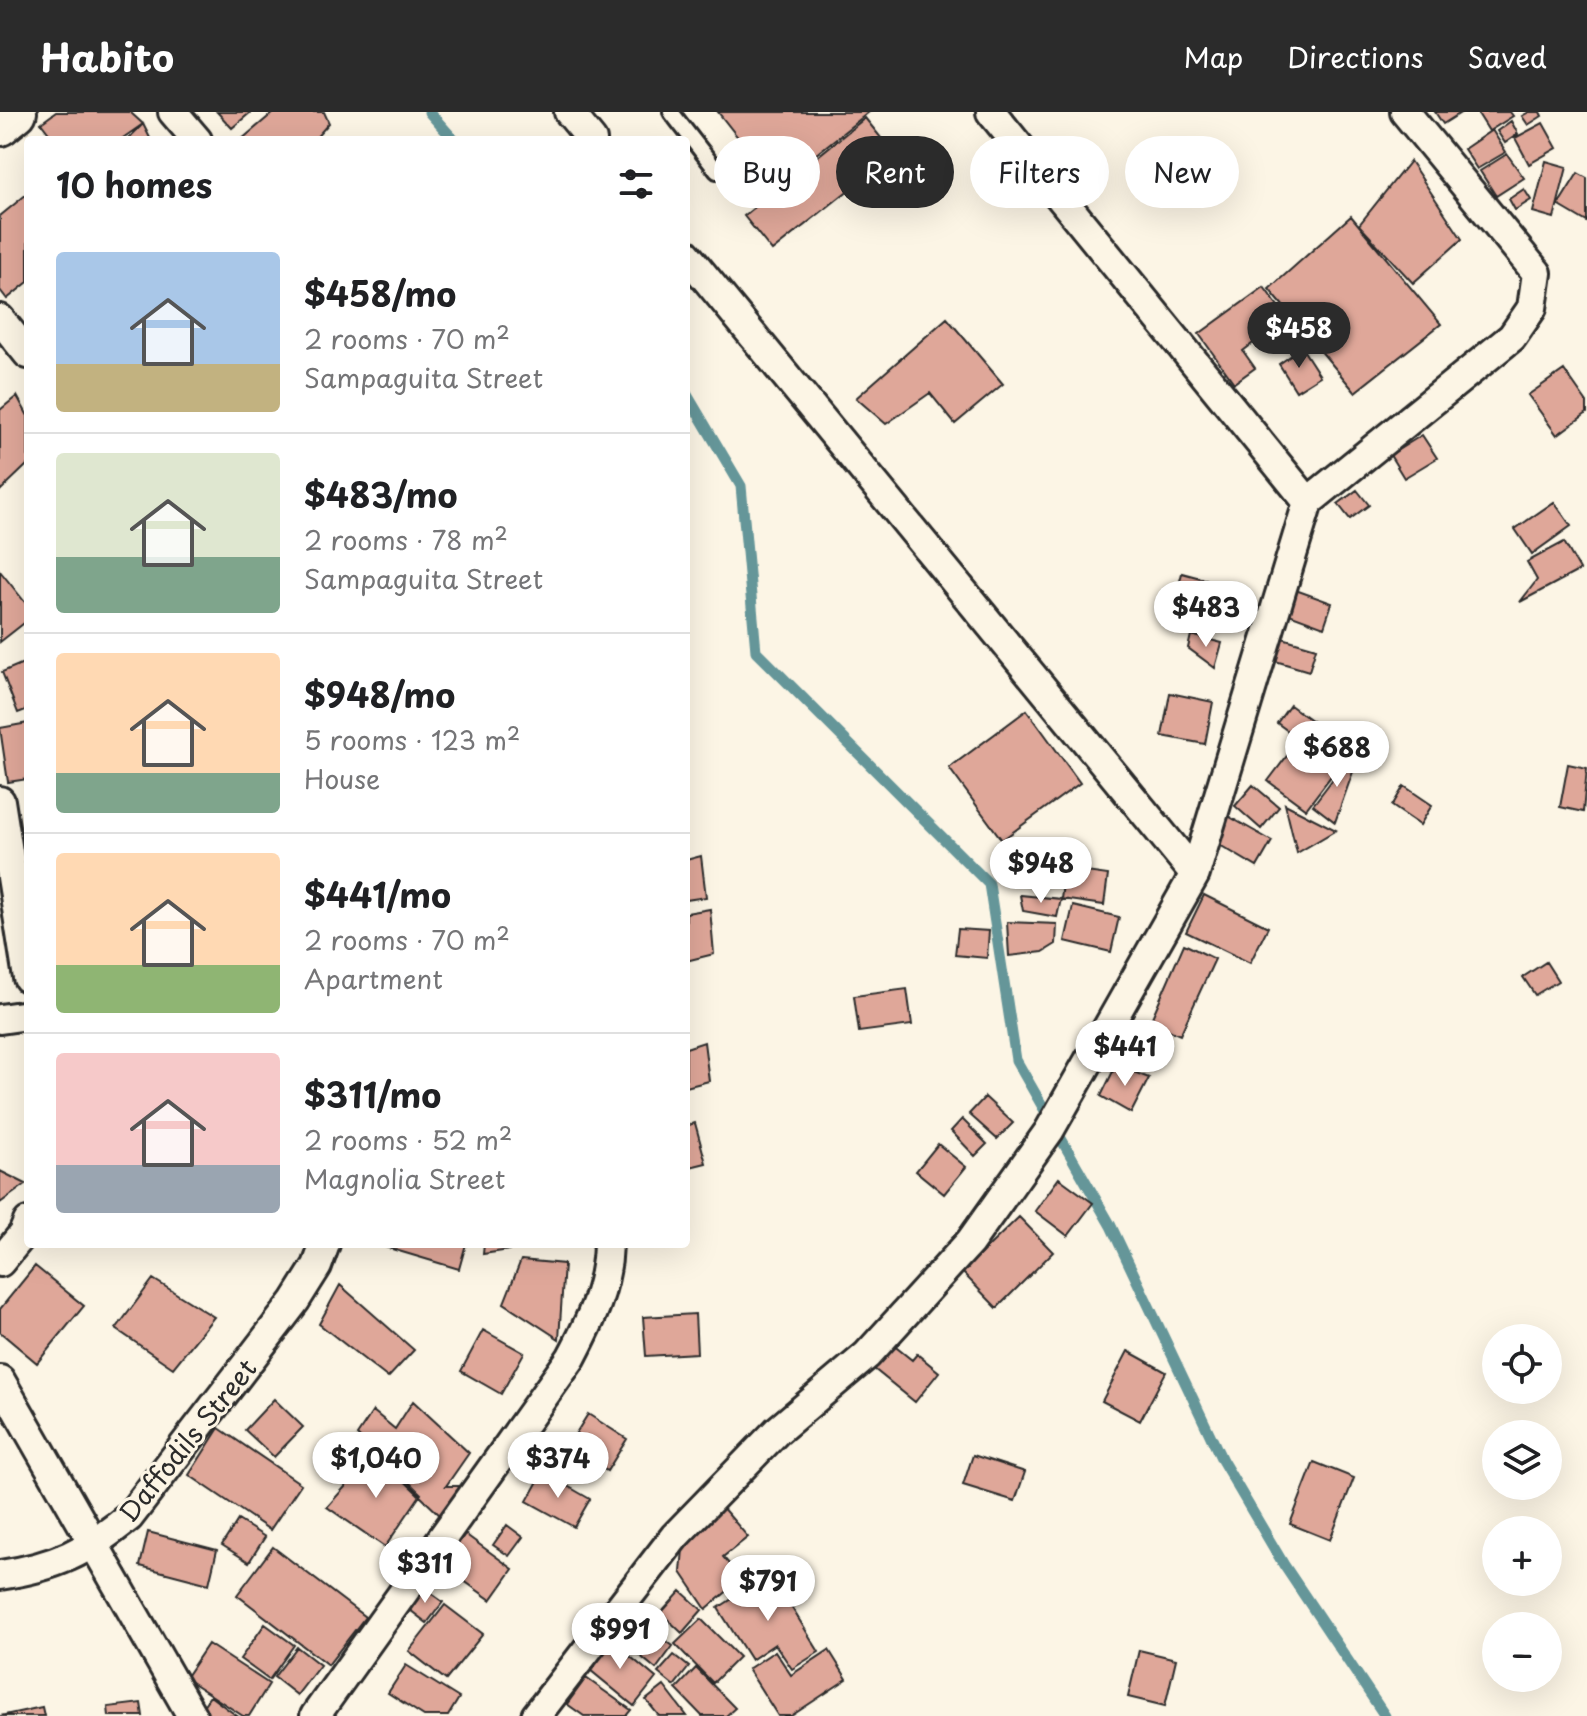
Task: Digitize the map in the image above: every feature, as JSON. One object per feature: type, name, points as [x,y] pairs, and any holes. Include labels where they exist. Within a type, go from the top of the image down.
[{"type":"main road","points":[[0,125],[16,112]]},
{"type":"street","points":[[173,112],[194,136]]},
{"type":"street","points":[[569,112],[589,136]]},
{"type":"street","points":[[991,112],[1308,502]]},
{"type":"street","points":[[536,1716],[675,1536],[777,1431],[867,1355],[970,1242],[1049,1131],[1195,874],[1308,502],[1512,337],[1532,308],[1537,273],[1405,112]]},
{"type":"street","points":[[690,259],[1195,874]]},
{"type":"street","points":[[0,319],[24,349]]},
{"type":"street","points":[[0,801],[24,953]]},
{"type":"street","points":[[0,1019],[24,1016]]},
{"type":"street","points":[[0,1262],[24,1232]]},
{"type":"street","name":"Daffodils Street","points":[[0,1575],[60,1561],[94,1545],[129,1517],[159,1482],[295,1301],[317,1266],[324,1248]]},
{"type":"street","points":[[315,1716],[571,1358],[595,1314],[607,1272],[608,1248]]},
{"type":"street","points":[[0,1380],[192,1716]]},
{"type":"lane","points":[[671,112],[690,136]]},
{"type":"lane","points":[[690,136],[714,167]]},
{"type":"building","points":[[56,112],[130,112],[143,124],[126,136],[51,136],[41,123]]},
{"type":"building","points":[[217,112],[251,112],[232,128]]},
{"type":"building","points":[[274,112],[324,112],[329,123],[318,136],[246,136]]},
{"type":"building","points":[[718,112],[869,112],[820,151],[820,136],[737,136]]},
{"type":"building","points":[[1435,112],[1462,112],[1443,124]]},
{"type":"building","points":[[1477,112],[1510,112],[1513,116],[1489,131]]},
{"type":"building","points":[[1540,112],[1542,116],[1528,125],[1522,116]]},
{"type":"building","points":[[865,118],[880,136],[843,136]]},
{"type":"building","points":[[1511,121],[1518,134],[1505,143],[1497,131]]},
{"type":"building","points":[[1543,123],[1557,148],[1529,164],[1515,138]]},
{"type":"building","points":[[143,124],[149,136],[131,136]]},
{"type":"building","points":[[1492,130],[1506,152],[1477,169],[1464,149]]},
{"type":"building","points":[[836,141],[836,200],[772,251],[744,216],[754,208],[820,208],[820,154]]},
{"type":"building","points":[[1507,154],[1524,178],[1496,196],[1480,171]]},
{"type":"building","points":[[1410,161],[1462,239],[1413,283],[1359,225]]},
{"type":"building","points":[[1546,161],[1567,167],[1554,218],[1533,212]]},
{"type":"building","points":[[1578,173],[1587,178],[1587,222],[1558,205]]},
{"type":"building","points":[[1524,189],[1531,200],[1515,210],[1509,199]]},
{"type":"building","points":[[24,196],[24,285],[7,299],[0,290],[0,216]]},
{"type":"building","points":[[1351,216],[1441,324],[1355,392],[1269,289]]},
{"type":"building","points":[[1264,287],[1294,328],[1272,344],[1265,334],[1243,351],[1255,368],[1234,383],[1199,334]]},
{"type":"building","points":[[947,318],[1003,384],[955,424],[930,393],[886,424],[856,398]]},
{"type":"building","points":[[1302,348],[1320,376],[1296,391],[1279,364]]},
{"type":"building","points":[[1564,370],[1587,403],[1587,413],[1557,435],[1528,395]]},
{"type":"building","points":[[17,396],[24,409],[24,468],[0,491],[0,410]]},
{"type":"building","points":[[1422,435],[1437,458],[1404,478],[1390,455]]},
{"type":"building","points":[[1357,490],[1369,505],[1350,519],[1338,504]]},
{"type":"building","points":[[1554,502],[1571,526],[1532,554],[1515,529]]},
{"type":"building","points":[[1564,542],[1580,570],[1520,602],[1537,580],[1527,562]]},
{"type":"building","points":[[0,571],[24,601],[24,623],[0,642]]},
{"type":"building","points":[[1182,573],[1241,589],[1232,621],[1174,605]]},
{"type":"building","points":[[1290,588],[1332,603],[1324,627],[1281,611]]},
{"type":"building","points":[[1191,635],[1222,643],[1215,668],[1188,648]]},
{"type":"building","points":[[1279,637],[1316,648],[1309,671],[1272,660]]},
{"type":"building","points":[[24,663],[24,711],[18,713],[2,672]]},
{"type":"building","points":[[1170,693],[1213,702],[1205,744],[1162,736]]},
{"type":"building","points":[[1290,705],[1319,726],[1306,744],[1277,723]]},
{"type":"building","points":[[1027,710],[1080,783],[1002,840],[949,768]]},
{"type":"building","points":[[24,724],[24,780],[8,782],[0,728]]},
{"type":"building","points":[[1296,744],[1334,772],[1306,809],[1268,781]]},
{"type":"building","points":[[1359,755],[1335,822],[1313,805],[1339,771],[1331,764]]},
{"type":"building","points":[[1568,764],[1587,768],[1583,812],[1560,807]]},
{"type":"building","points":[[1253,785],[1279,807],[1261,829],[1235,806]]},
{"type":"building","points":[[1404,786],[1432,805],[1420,825],[1392,806]]},
{"type":"building","points":[[1285,804],[1336,830],[1297,853]]},
{"type":"building","points":[[1228,816],[1272,841],[1257,867],[1213,841]]},
{"type":"building","points":[[701,856],[706,897],[690,899],[690,859]]},
{"type":"building","points":[[1065,869],[1108,875],[1104,905],[1061,899]]},
{"type":"building","points":[[1020,895],[1061,899],[1057,917],[1023,911]]},
{"type":"building","points":[[1204,895],[1268,927],[1250,963],[1186,932]]},
{"type":"building","points":[[1073,906],[1119,917],[1111,952],[1065,941]]},
{"type":"building","points":[[710,909],[714,954],[690,960],[690,912]]},
{"type":"building","points":[[1007,922],[1057,924],[1056,944],[1043,952],[1009,956]]},
{"type":"building","points":[[958,929],[989,931],[987,958],[955,955]]},
{"type":"building","points":[[1184,944],[1215,959],[1180,1035],[1150,1022]]},
{"type":"building","points":[[1546,962],[1558,981],[1535,995],[1523,977]]},
{"type":"building","points":[[907,989],[912,1025],[859,1032],[854,996]]},
{"type":"building","points":[[704,1042],[709,1081],[690,1086],[690,1047]]},
{"type":"building","points":[[1116,1065],[1149,1078],[1131,1113],[1101,1096]]},
{"type":"building","points":[[985,1097],[1013,1123],[997,1139],[969,1114]]},
{"type":"building","points":[[962,1119],[987,1144],[975,1156],[951,1131]]},
{"type":"building","points":[[695,1123],[706,1163],[690,1167],[690,1125]]},
{"type":"building","points":[[938,1144],[966,1167],[944,1194],[916,1171]]},
{"type":"building","points":[[0,1171],[24,1185],[0,1203]]},
{"type":"building","points":[[1059,1178],[1093,1203],[1068,1236],[1035,1211]]},
{"type":"building","points":[[1019,1217],[1053,1252],[997,1308],[962,1272]]},
{"type":"building","points":[[388,1248],[465,1248],[459,1269]]},
{"type":"building","points":[[484,1248],[522,1248],[483,1254]]},
{"type":"building","points":[[521,1260],[564,1264],[559,1339],[504,1303]]},
{"type":"building","points":[[35,1266],[84,1306],[37,1363],[0,1332],[0,1309]]},
{"type":"building","points":[[153,1279],[214,1317],[173,1368],[116,1329]]},
{"type":"building","points":[[340,1285],[414,1350],[388,1378],[319,1324]]},
{"type":"building","points":[[695,1314],[697,1353],[646,1356],[643,1317]]},
{"type":"building","points":[[483,1330],[524,1353],[501,1394],[461,1371]]},
{"type":"building","points":[[887,1340],[912,1360],[917,1354],[939,1372],[915,1402],[868,1364]]},
{"type":"building","points":[[1128,1351],[1166,1372],[1140,1421],[1102,1401]]},
{"type":"building","points":[[274,1399],[303,1427],[274,1457],[245,1430]]},
{"type":"building","points":[[413,1401],[469,1453],[446,1486],[462,1486],[446,1521],[357,1435],[373,1411],[395,1429]]},
{"type":"building","points":[[588,1414],[627,1439],[607,1471],[568,1446]]},
{"type":"building","points":[[219,1428],[301,1484],[270,1530],[189,1475]]},
{"type":"building","points":[[377,1451],[421,1494],[385,1547],[327,1507]]},
{"type":"building","points":[[973,1455],[1025,1472],[1015,1501],[963,1485]]},
{"type":"building","points":[[1314,1462],[1354,1478],[1330,1540],[1290,1524]]},
{"type":"building","points":[[543,1472],[590,1499],[574,1527],[527,1501]]},
{"type":"building","points":[[721,1506],[748,1537],[723,1557],[742,1579],[706,1609],[681,1572],[685,1526]]},
{"type":"building","points":[[238,1520],[265,1537],[249,1562],[222,1545]]},
{"type":"building","points":[[507,1525],[523,1537],[509,1556],[493,1545]]},
{"type":"building","points":[[148,1532],[217,1550],[209,1584],[140,1566]]},
{"type":"building","points":[[465,1534],[513,1569],[491,1600],[443,1566]]},
{"type":"building","points":[[273,1547],[365,1617],[328,1665],[237,1595]]},
{"type":"building","points":[[771,1574],[819,1652],[792,1669],[775,1644],[751,1660],[718,1608]]},
{"type":"building","points":[[422,1587],[443,1602],[427,1623],[406,1607]]},
{"type":"building","points":[[681,1591],[702,1610],[682,1633],[661,1613]]},
{"type":"building","points":[[445,1605],[483,1634],[446,1680],[409,1651]]},
{"type":"building","points":[[615,1616],[633,1629],[624,1643],[606,1629]]},
{"type":"building","points":[[701,1619],[739,1657],[713,1683],[675,1644]]},
{"type":"building","points":[[265,1624],[294,1645],[269,1680],[240,1659]]},
{"type":"building","points":[[644,1624],[673,1646],[656,1669],[627,1645]]},
{"type":"building","points":[[607,1637],[656,1678],[634,1706],[584,1665]]},
{"type":"building","points":[[208,1644],[269,1684],[249,1716],[243,1716],[185,1678]]},
{"type":"building","points":[[297,1647],[320,1665],[297,1695],[274,1677]]},
{"type":"building","points":[[829,1650],[847,1679],[791,1716],[778,1716],[748,1669],[775,1651],[791,1675]]},
{"type":"building","points":[[1139,1650],[1176,1659],[1165,1706],[1128,1697]]},
{"type":"building","points":[[674,1655],[689,1667],[674,1686],[658,1673]]},
{"type":"building","points":[[406,1665],[459,1698],[448,1716],[424,1716],[388,1693]]},
{"type":"building","points":[[696,1668],[735,1708],[726,1716],[702,1716],[676,1689]]},
{"type":"building","points":[[586,1678],[631,1710],[626,1716],[584,1716],[567,1704]]},
{"type":"building","points":[[664,1686],[687,1716],[659,1716],[646,1700]]},
{"type":"building","points":[[210,1696],[237,1716],[196,1716]]},
{"type":"building","points":[[141,1703],[143,1716],[109,1716],[108,1707]]},
{"type":"building","points":[[42,1707],[44,1716],[0,1716]]},
{"type":"waterway","points":[[429,112],[450,136]]},
{"type":"waterway","points":[[690,400],[741,486],[756,651],[989,884],[1016,1060],[1111,1226],[1222,1460],[1284,1565],[1385,1716]]}]
